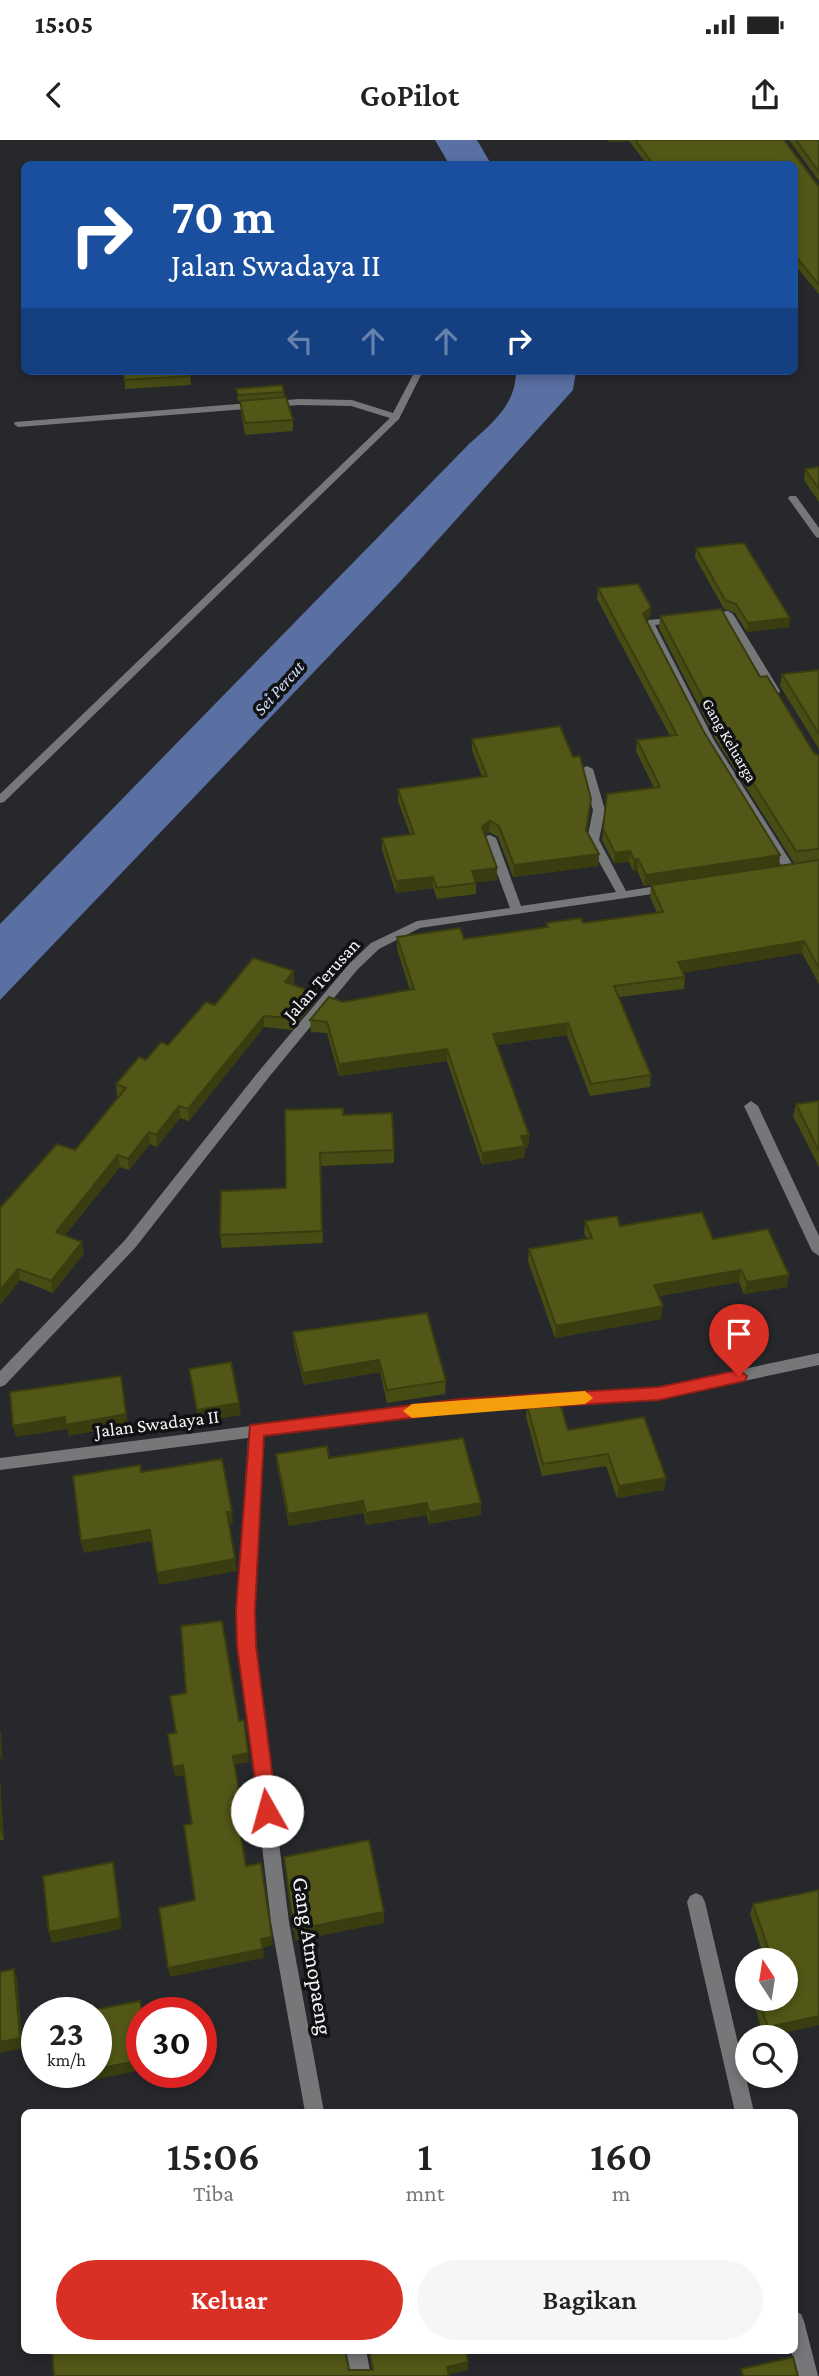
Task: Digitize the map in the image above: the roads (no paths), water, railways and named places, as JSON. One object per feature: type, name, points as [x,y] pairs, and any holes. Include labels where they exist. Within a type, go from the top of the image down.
[{"type":"street","points":[[0,800],[396,418],[417,375]]},
{"type":"street","points":[[18,425],[328,402],[352,403],[396,418]]},
{"type":"street","points":[[793,498],[819,535]]},
{"type":"street","name":"Gang Keluarga","points":[[783,705],[728,614],[649,623],[710,742],[789,870]]},
{"type":"street","points":[[587,769],[599,810],[593,840],[623,895]]},
{"type":"street","points":[[490,838],[517,910]]},
{"type":"street","name":"Jalan Terusan","points":[[0,1381],[130,1244],[264,1074],[368,953],[399,932],[417,925],[687,885]]},
{"type":"street","points":[[751,1106],[819,1251]]},
{"type":"street","name":"Jalan Swadaya II","points":[[0,1464],[460,1405],[659,1393],[819,1359]]},
{"type":"street","name":"Gang Atmopaeng","points":[[256,1430],[245,1610],[246,1646],[281,1922],[313,2109]]},
{"type":"street","points":[[696,1902],[744,2109]]},
{"type":"street","points":[[798,2337],[808,2376]]},
{"type":"street","points":[[357,2354],[361,2376]]},
{"type":"water","points":[[435,140],[477,140],[489,161],[447,161]]},
{"type":"water","name":"Sei Percut","points":[[516,375],[575,375],[573,390],[398,584],[0,1000],[0,924],[494,421],[507,404]]}]
